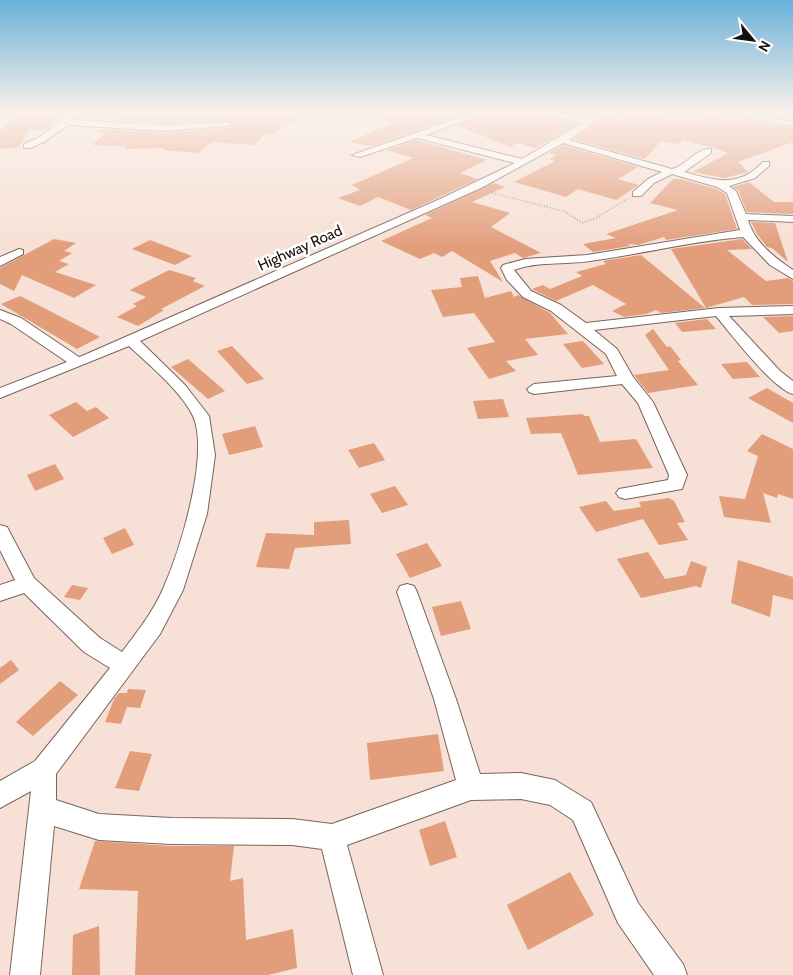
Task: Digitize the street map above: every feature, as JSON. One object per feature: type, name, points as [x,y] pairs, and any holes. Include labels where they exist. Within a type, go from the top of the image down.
[{"type":"street","points":[[504,158],[521,162]]},
{"type":"street","name":"Highway Road","points":[[0,393],[130,339],[474,186],[529,158]]},
{"type":"street","points":[[624,158],[720,185],[731,191],[742,217],[746,233],[774,263],[793,275]]},
{"type":"street","points":[[637,194],[661,175],[676,172],[698,158]]},
{"type":"street","points":[[720,185],[749,177],[760,171],[766,164]]},
{"type":"street","points":[[742,217],[793,219]]},
{"type":"street","points":[[625,493],[676,485],[678,480],[678,475],[645,402],[626,379],[612,352],[583,327],[556,308],[527,294],[511,277],[507,268],[524,264],[600,256],[686,239],[746,233]]},
{"type":"street","points":[[0,262],[19,252]]},
{"type":"street","points":[[583,327],[649,318],[719,312],[793,310]]},
{"type":"street","points":[[719,312],[775,374],[793,389]]},
{"type":"street","points":[[0,314],[16,321],[77,362]]},
{"type":"street","points":[[0,795],[44,770],[153,628],[172,590],[198,514],[207,455],[201,416],[180,388],[130,339]]},
{"type":"street","points":[[534,389],[626,379]]},
{"type":"street","points":[[0,532],[27,584],[92,645],[124,665]]},
{"type":"street","points":[[0,593],[27,584]]},
{"type":"street","points":[[407,592],[445,700],[471,787]]},
{"type":"street","points":[[26,975],[42,810],[44,770]]},
{"type":"street","points":[[42,810],[99,827],[171,831],[292,832],[332,837],[471,787],[521,786],[555,793],[582,811],[628,913],[672,975]]},
{"type":"street","points":[[332,837],[368,975]]},
{"type":"path","points":[[474,186],[486,191],[566,212],[582,223],[596,218],[637,194]]},
{"type":"building","points":[[411,158],[478,158],[487,160],[460,173],[478,179],[411,210],[378,197],[360,206],[338,198],[360,190],[352,185],[413,158]]},
{"type":"building","points":[[606,158],[638,167],[618,179],[639,185],[616,200],[578,189],[566,197],[514,182],[555,161],[549,159]]},
{"type":"building","points":[[720,158],[750,158],[738,162],[748,172],[725,178],[693,172]]},
{"type":"building","points":[[673,179],[681,179],[716,189],[725,194],[737,229],[666,240],[664,237],[638,245],[628,244],[630,246],[593,252],[583,244],[616,238],[606,234],[678,210],[650,203]]},
{"type":"building","points":[[749,182],[774,202],[793,202],[793,214],[747,212],[738,190],[733,187]]},
{"type":"building","points":[[494,183],[505,187],[472,202],[510,213],[491,227],[541,253],[523,258],[515,253],[490,261],[503,282],[452,251],[442,257],[434,253],[420,259],[381,241],[432,218],[425,215]]},
{"type":"building","points":[[751,222],[775,223],[788,262],[772,248],[767,247]]},
{"type":"building","points":[[54,239],[76,243],[64,251],[72,253],[59,261],[69,264],[55,272],[96,285],[74,298],[22,275],[14,291],[0,284],[0,268]]},
{"type":"building","points":[[742,239],[752,249],[727,250],[766,281],[788,278],[793,281],[793,304],[752,305],[744,297],[706,308],[671,249]]},
{"type":"building","points":[[150,240],[192,256],[175,265],[132,249]]},
{"type":"building","points":[[641,255],[705,308],[661,313],[656,310],[646,314],[624,317],[612,311],[626,304],[593,285],[556,301],[532,289],[543,285],[550,289],[582,276],[576,272],[606,264],[603,261]]},
{"type":"building","points":[[169,270],[196,278],[193,281],[205,286],[161,309],[164,310],[138,326],[117,317],[137,306],[133,304],[146,297],[130,290]]},
{"type":"building","points":[[478,276],[485,298],[511,291],[514,297],[518,295],[550,313],[568,334],[525,339],[538,355],[506,361],[516,371],[489,379],[467,348],[495,342],[474,313],[443,317],[431,290],[462,287],[460,278]]},
{"type":"building","points":[[20,296],[100,337],[77,349],[1,304]]},
{"type":"building","points":[[793,316],[793,331],[779,333],[763,317]]},
{"type":"building","points":[[707,319],[716,329],[682,332],[675,323]]},
{"type":"building","points":[[653,329],[667,347],[670,346],[681,360],[678,361],[698,385],[648,393],[634,375],[669,370],[645,335]]},
{"type":"building","points":[[583,341],[604,364],[582,368],[563,344]]},
{"type":"building","points":[[232,346],[264,379],[247,384],[217,351]]},
{"type":"building","points":[[188,359],[225,391],[208,399],[171,367]]},
{"type":"building","points":[[747,362],[760,377],[733,379],[721,364]]},
{"type":"building","points":[[767,388],[793,403],[793,423],[748,398]]},
{"type":"building","points":[[503,399],[509,417],[478,419],[473,401]]},
{"type":"building","points":[[76,402],[87,411],[96,407],[109,418],[73,437],[49,415]]},
{"type":"building","points":[[583,414],[584,416],[589,416],[600,442],[636,439],[653,468],[578,475],[561,433],[531,434],[526,418]]},
{"type":"building","points":[[255,426],[263,447],[229,455],[222,434]]},
{"type":"building","points":[[762,434],[793,449],[793,499],[778,494],[777,498],[763,493],[771,523],[724,517],[719,496],[745,499],[758,456],[747,451]]},
{"type":"building","points":[[374,443],[385,460],[359,468],[348,450]]},
{"type":"building","points":[[55,464],[64,479],[35,491],[27,475]]},
{"type":"building","points":[[395,486],[408,505],[382,513],[370,494]]},
{"type":"building","points":[[669,498],[674,501],[685,522],[677,523],[688,540],[659,545],[643,519],[596,532],[579,507],[606,501],[614,511],[641,507],[639,502]]},
{"type":"building","points":[[349,520],[351,544],[295,548],[289,569],[256,567],[266,533],[314,535],[314,522]]},
{"type":"building","points":[[125,528],[134,545],[112,554],[103,538]]},
{"type":"building","points":[[427,543],[442,566],[410,578],[396,554]]},
{"type":"building","points":[[648,552],[665,579],[686,575],[691,561],[707,567],[701,588],[696,586],[641,598],[617,559]]},
{"type":"building","points":[[738,560],[793,577],[793,600],[773,595],[770,617],[731,603]]},
{"type":"building","points":[[72,585],[88,588],[80,600],[64,597]]},
{"type":"building","points":[[461,601],[471,629],[441,636],[432,607]]},
{"type":"building","points":[[11,660],[19,670],[0,684],[0,668]]},
{"type":"building","points":[[60,681],[78,695],[33,736],[16,722]]},
{"type":"building","points":[[128,689],[146,690],[140,708],[127,707],[121,724],[105,722],[114,699],[119,693],[127,693]]},
{"type":"building","points":[[438,734],[444,771],[370,780],[367,743]]},
{"type":"building","points":[[130,751],[152,754],[139,791],[115,788]]},
{"type":"building","points":[[445,821],[457,857],[430,866],[419,830]]},
{"type":"building","points":[[95,841],[171,846],[234,846],[230,881],[243,878],[246,940],[293,929],[297,968],[268,975],[135,975],[138,891],[79,889]]},
{"type":"building","points":[[570,872],[594,915],[528,950],[507,905]]},
{"type":"building","points":[[99,926],[100,975],[72,975],[73,935]]}]
